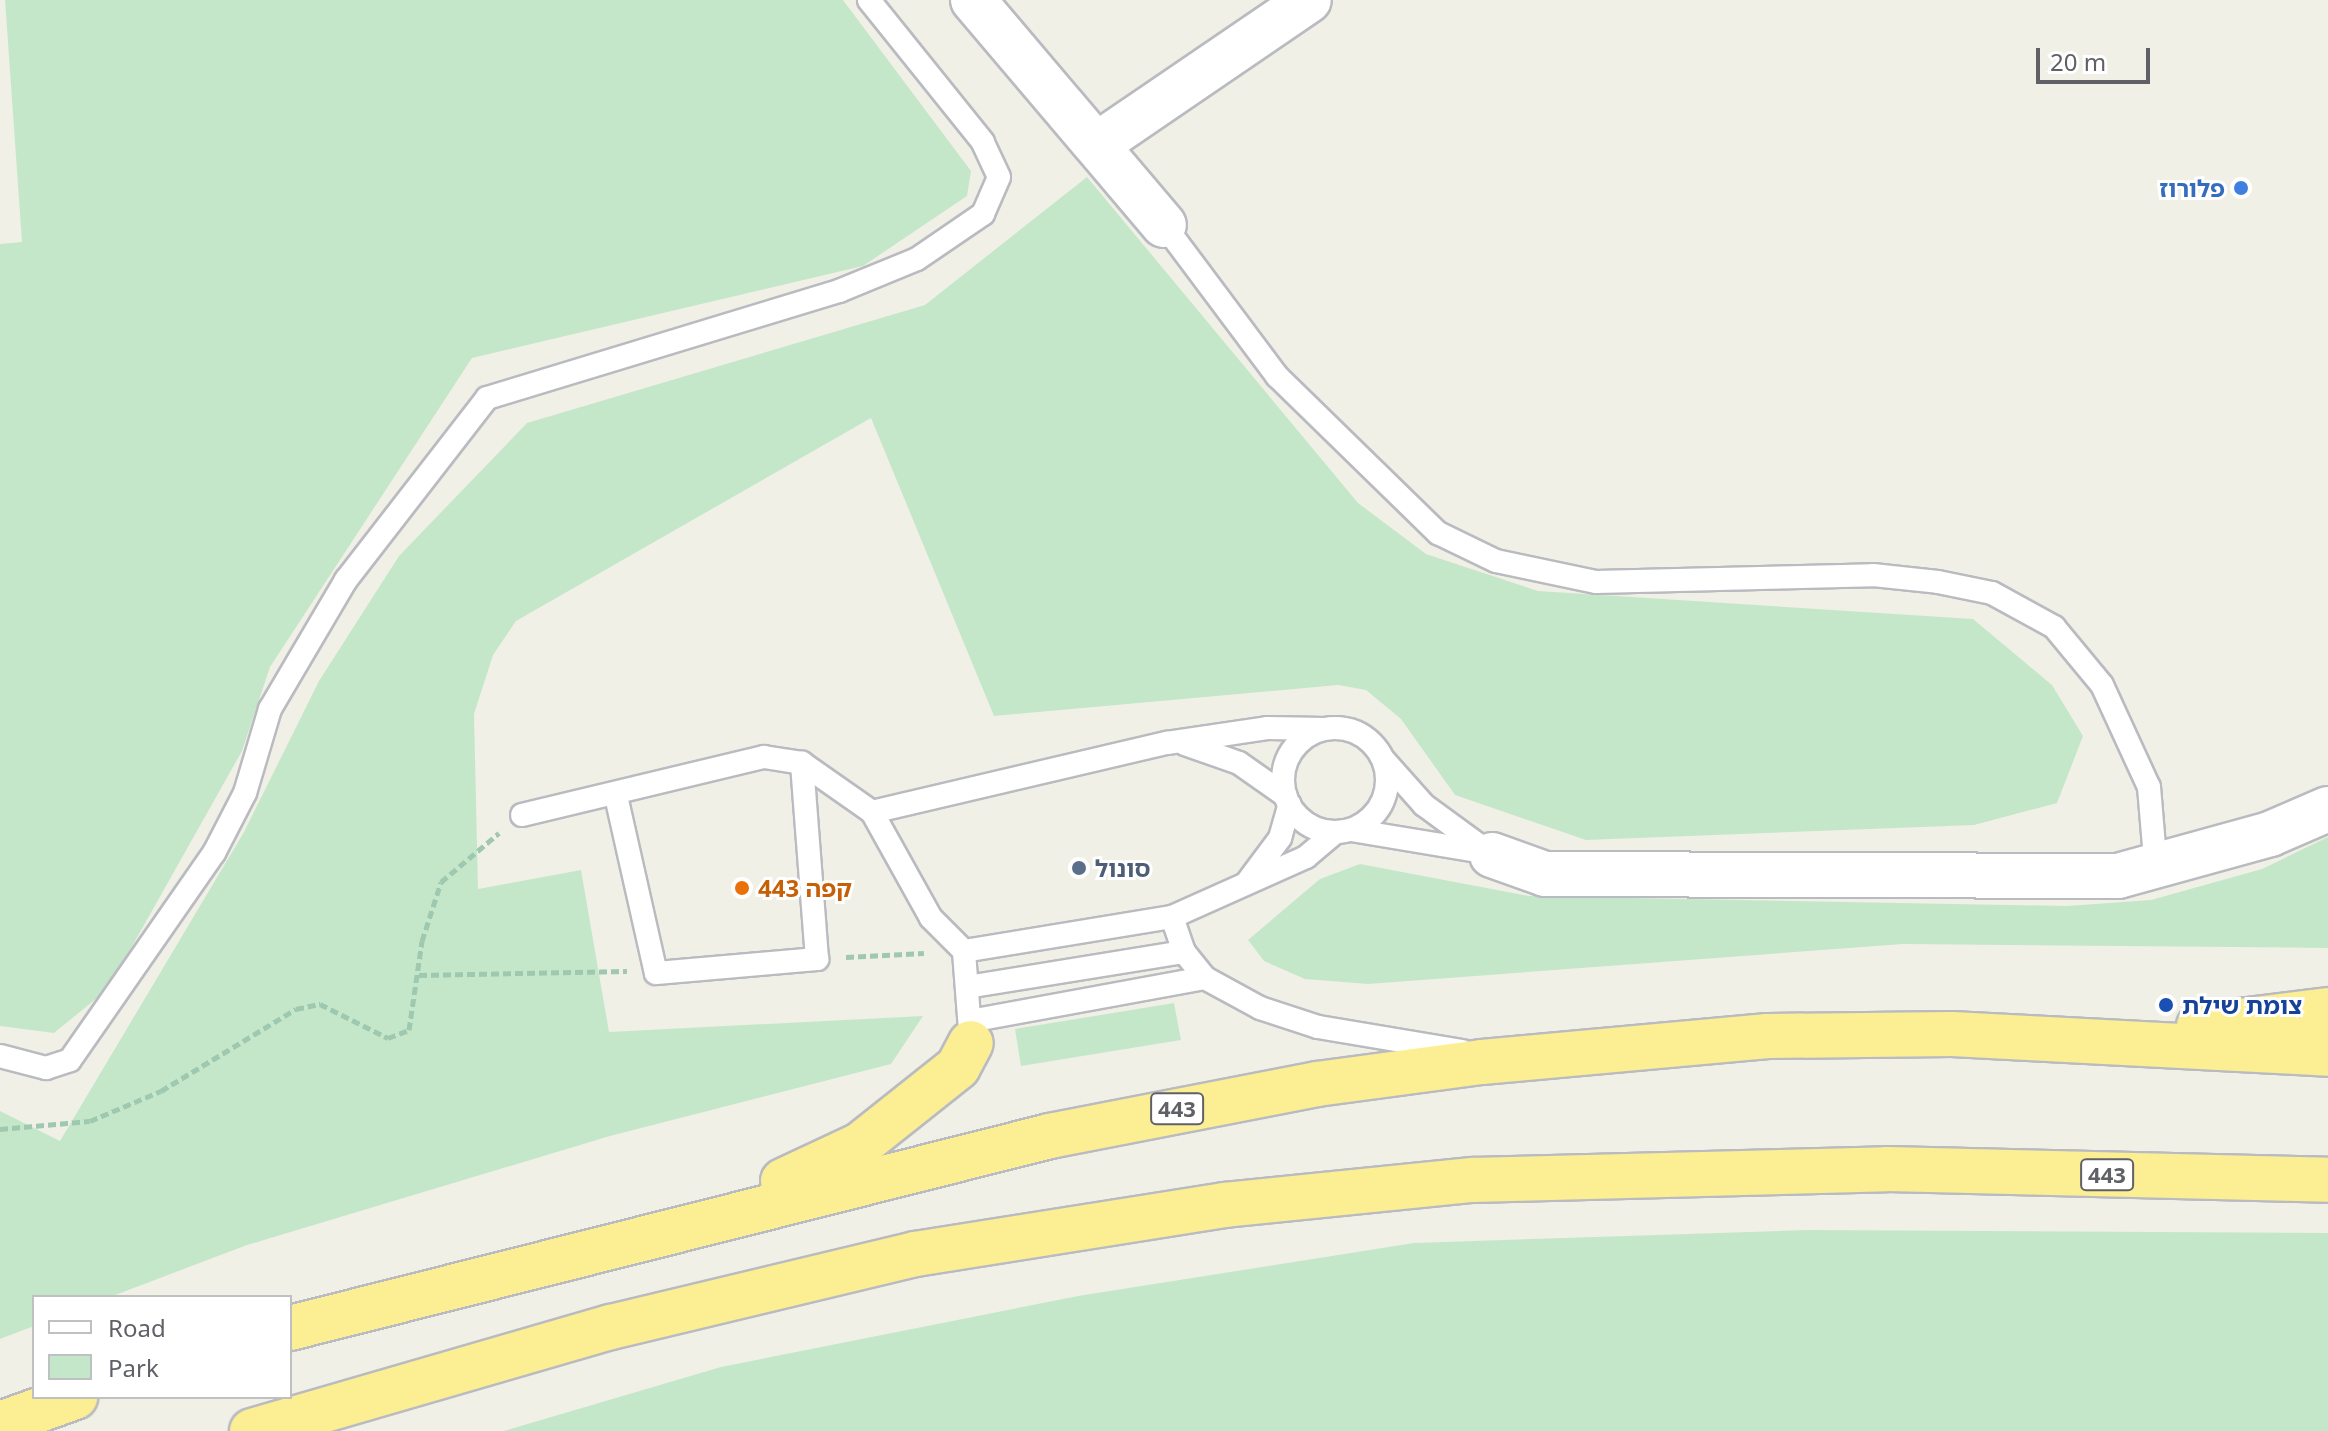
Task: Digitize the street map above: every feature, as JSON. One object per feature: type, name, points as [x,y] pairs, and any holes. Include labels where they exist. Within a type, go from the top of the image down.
[{"type":"highway","points":[[2086,1039],[2328,1010]]},
{"type":"highway","points":[[695,1222],[860,1145],[958,1067],[971,1032]]},
{"type":"highway","name":"443","points":[[292,1327],[695,1222],[1170,1110],[1511,1059],[1768,1036],[2086,1039],[2328,1054]]},
{"type":"highway","name":"443","points":[[252,1431],[611,1327],[915,1254],[1225,1205],[1473,1180],[1887,1169],[2328,1180]]},
{"type":"highway","points":[[0,1424],[69,1399]]},
{"type":"street","points":[[973,0],[1164,225]]},
{"type":"street","points":[[1098,144],[1309,0]]},
{"type":"street","points":[[1492,855],[1545,874],[2118,876],[2156,870],[2328,809]]},
{"type":"lane","points":[[0,1056],[46,1068],[70,1060],[214,853],[245,793],[270,709],[346,580],[487,398],[839,291],[917,259],[983,214],[999,177],[983,142],[869,0]]},
{"type":"lane","points":[[1164,225],[1277,376],[1438,533],[1496,561],[1596,582],[1873,575],[1938,582],[1992,593],[2054,627],[2102,685],[2149,787],[2156,870]]},
{"type":"lane","points":[[872,812],[1167,743],[1267,728],[1325,729],[1359,734],[1424,805],[1492,855]]},
{"type":"lane","points":[[1239,891],[1273,849],[1288,800],[1287,762],[1309,735],[1325,729]]},
{"type":"lane","points":[[1167,743],[1197,744],[1239,763],[1288,800],[1307,824],[1492,855]]},
{"type":"lane","points":[[522,815],[616,796],[764,757],[802,763],[872,812],[931,918],[964,951],[971,1032],[1205,978]]},
{"type":"lane","points":[[964,951],[1172,917],[1239,891],[1306,857],[1343,831],[1367,822],[1386,793],[1383,758]]},
{"type":"lane","points":[[616,796],[656,973],[817,959],[802,763]]},
{"type":"lane","points":[[1172,917],[1184,952],[1205,978],[1318,1027],[1511,1059]]},
{"type":"lane","points":[[967,987],[1184,952]]},
{"type":"path","points":[[0,1129],[90,1121],[161,1091],[296,1009],[320,1004],[388,1038],[409,1030],[441,882],[522,815]]},
{"type":"path","points":[[817,959],[964,951]]},
{"type":"path","points":[[419,975],[575,967],[656,973]]},
{"type":"green space","points":[[5,0],[843,0],[971,171],[967,196],[863,266],[472,358],[270,667],[242,751],[108,989],[54,1033],[0,1026],[0,244],[22,242]]},
{"type":"green space","points":[[1087,177],[1358,503],[1426,554],[1538,591],[1973,619],[2052,685],[2083,736],[2057,803],[1974,825],[1586,840],[1455,795],[1401,719],[1366,690],[1338,685],[994,716],[871,418],[516,621],[493,655],[474,714],[478,889],[581,870],[609,1032],[923,1016],[891,1064],[610,1136],[247,1245],[115,1295],[32,1295],[32,1327],[0,1339],[0,1111],[60,1141],[244,832],[319,681],[399,556],[527,423],[925,305]]},
{"type":"green space","points":[[2328,837],[2328,948],[1903,944],[1368,984],[1305,979],[1264,961],[1248,940],[1320,879],[1360,864],[1529,896],[2067,906],[2151,900],[2262,869]]},
{"type":"green space","points":[[1174,1003],[1181,1040],[1021,1066],[1015,1029]]},
{"type":"green space","points":[[1807,1230],[2328,1233],[2328,1431],[504,1431],[721,1367],[1078,1296],[1414,1243]]},
{"type":"place","name":"פלורוז","points":[[2241,188]]},
{"type":"place","name":"סונול","points":[[1079,868]]},
{"type":"place","name":"קפה 443","points":[[742,888]]},
{"type":"place","name":"צומת שילת","points":[[2166,1005]]}]
